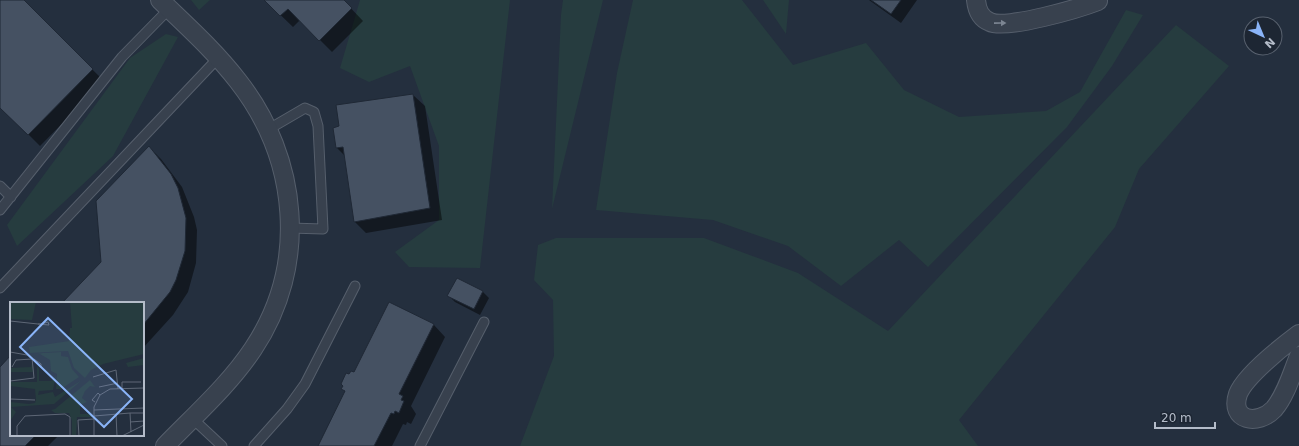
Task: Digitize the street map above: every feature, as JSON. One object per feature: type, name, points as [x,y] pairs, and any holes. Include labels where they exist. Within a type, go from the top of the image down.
[{"type":"street","points":[[976,0],[977,9],[984,19],[999,24],[1075,10],[1098,0]]},
{"type":"street","points":[[165,4],[219,57],[255,104],[269,129],[279,153],[286,179],[290,228],[284,275],[268,322],[253,349],[233,375],[165,446]]},
{"type":"street","points":[[1299,334],[1248,379],[1239,393],[1237,402],[1237,408],[1241,415],[1252,420],[1267,415],[1274,408],[1283,394],[1299,356]]},
{"type":"lane","points":[[0,210],[165,4]]},
{"type":"lane","points":[[0,288],[219,57]]},
{"type":"lane","points":[[269,129],[305,108],[314,112],[318,126],[323,229],[290,228]]},
{"type":"lane","points":[[0,186],[11,197]]},
{"type":"lane","points":[[254,446],[287,409],[305,384],[355,286]]},
{"type":"lane","points":[[420,446],[484,322]]},
{"type":"lane","points":[[192,418],[222,446]]},
{"type":"green space","points":[[191,0],[210,0],[199,10]]},
{"type":"green space","points":[[360,0],[510,0],[480,268],[409,267],[395,252],[439,220],[439,146],[410,66],[369,82],[340,68]]},
{"type":"green space","points":[[563,0],[603,0],[552,209],[561,15]]},
{"type":"green space","points":[[633,0],[742,0],[793,65],[866,43],[904,90],[959,117],[1046,111],[1080,92],[1126,10],[1143,15],[1112,66],[1067,127],[928,267],[899,240],[841,286],[788,246],[713,220],[596,210],[617,73]]},
{"type":"green space","points":[[763,0],[789,0],[786,34]]},
{"type":"green space","points":[[1176,25],[1229,66],[1139,169],[1115,227],[959,420],[978,446],[520,446],[554,356],[553,300],[534,280],[538,245],[556,238],[704,238],[798,273],[888,331]]},
{"type":"green space","points":[[166,34],[178,37],[113,156],[17,246],[7,225],[130,58]]},
{"type":"building","points":[[0,0],[24,0],[93,69],[28,135],[0,108]]},
{"type":"building","points":[[264,0],[344,0],[352,8],[319,41],[288,9],[280,16]]},
{"type":"building","points":[[871,0],[901,0],[891,14]]},
{"type":"building","points":[[413,94],[430,208],[354,222],[343,147],[336,148],[333,128],[339,126],[336,105]]},
{"type":"building","points":[[149,146],[171,174],[178,188],[186,218],[185,251],[176,280],[170,292],[144,324],[144,302],[63,302],[101,262],[96,201]]},
{"type":"building","points":[[457,278],[483,291],[474,309],[447,296]]},
{"type":"building","points":[[389,302],[434,324],[399,394],[403,396],[401,400],[404,401],[399,413],[395,411],[394,414],[391,413],[374,446],[318,446],[345,391],[341,389],[343,386],[341,384],[346,373],[349,374],[351,371],[354,372]]},
{"type":"building","points":[[10,356],[10,436],[35,436],[25,446],[0,446],[0,367]]}]
